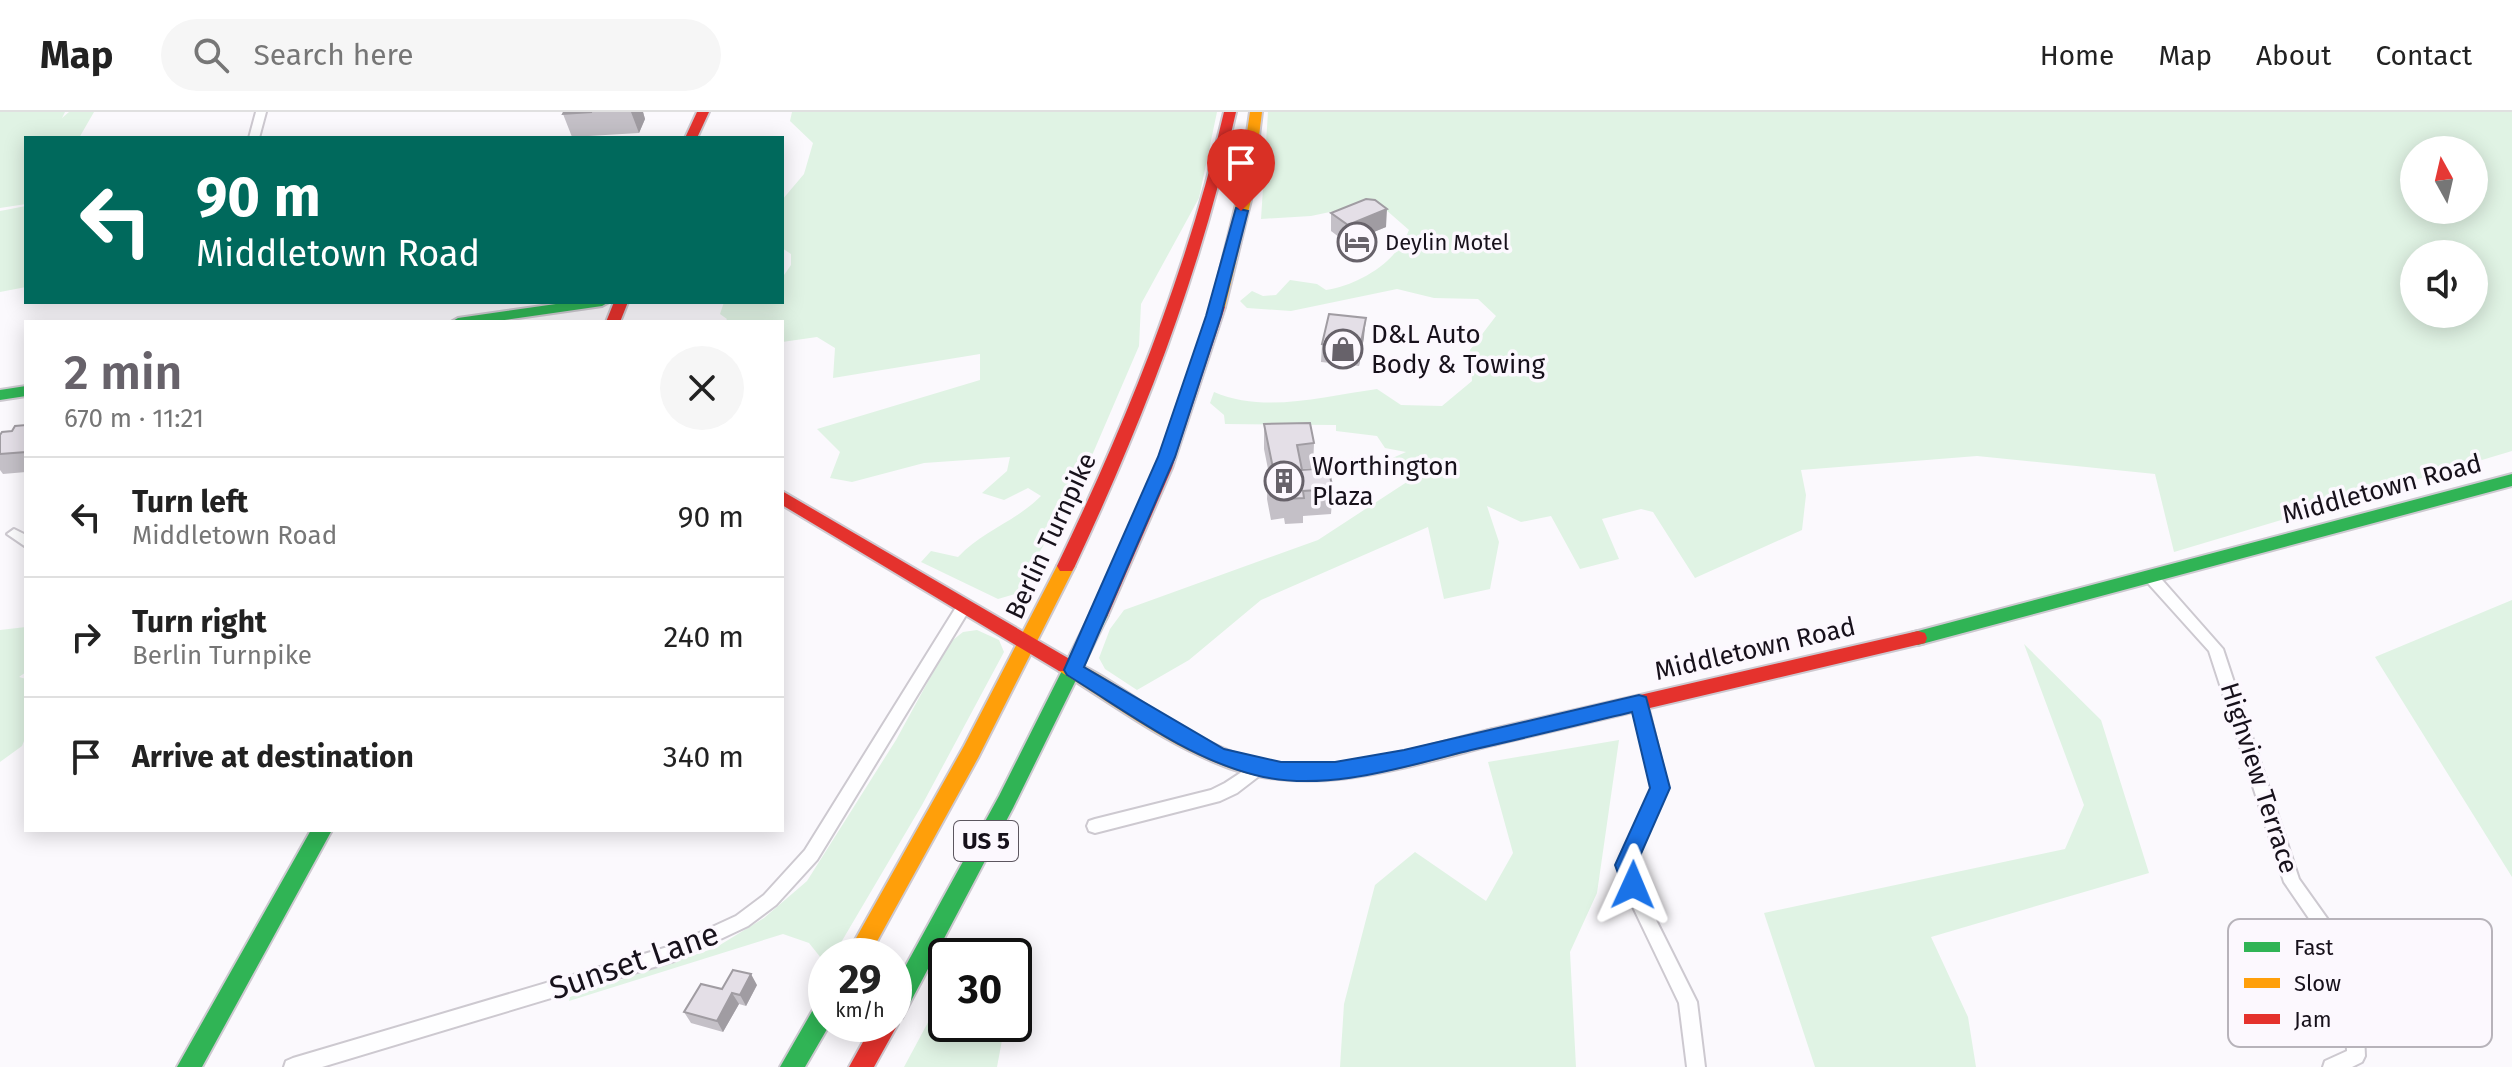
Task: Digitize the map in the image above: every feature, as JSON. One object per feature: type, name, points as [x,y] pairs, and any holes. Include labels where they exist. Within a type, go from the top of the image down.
[{"type":"main road","points":[[692,136],[703,112]]},
{"type":"main road","name":"Berlin Turnpike","points":[[867,938],[1030,644],[1099,500],[1172,318],[1208,208],[1230,112]]},
{"type":"main road","name":"US 5","points":[[912,976],[1074,670],[1146,507],[1195,375],[1233,246],[1256,112]]},
{"type":"main road","points":[[472,320],[588,304]]},
{"type":"main road","points":[[0,395],[24,391]]},
{"type":"main road","name":"Middletown Road","points":[[784,498],[963,608],[1030,644],[1201,746],[1257,768],[1306,772],[1368,765],[1952,630],[2512,480]]},
{"type":"main road","points":[[189,1067],[321,832]]},
{"type":"main road","points":[[792,1067],[808,1040]]},
{"type":"main road","points":[[861,1067],[876,1042]]},
{"type":"street","points":[[255,136],[261,112]]},
{"type":"street","name":"Highview Terrace","points":[[2151,577],[2216,649],[2292,882],[2318,919]]},
{"type":"street","name":"Sunset Lane","points":[[293,1067],[674,953],[742,921],[770,900],[811,855],[963,608]]},
{"type":"street","points":[[1639,702],[1660,788],[1625,865],[1640,905],[1688,1002],[1696,1067]]},
{"type":"street","points":[[1095,826],[1214,796],[1238,784],[1257,768]]},
{"type":"street","name":"Highview Terrace","points":[[2332,1067],[2356,1056],[2356,1047]]},
{"type":"green space","points":[[0,112],[65,112],[62,118],[69,112],[94,112],[80,136],[24,136],[24,204],[0,208]]},
{"type":"green space","points":[[792,112],[1217,112],[1199,198],[1141,304],[1139,346],[1081,481],[1015,594],[998,599],[921,562],[931,551],[958,557],[1041,496],[1028,488],[1004,500],[982,493],[1007,471],[1010,457],[924,463],[852,482],[830,478],[840,452],[817,429],[980,380],[980,354],[833,378],[835,348],[817,337],[784,342],[784,320],[726,320],[720,314],[723,304],[784,304],[784,275],[791,265],[791,254],[784,249],[784,198],[804,174],[813,143],[790,121]]},
{"type":"green space","points":[[1268,112],[2512,112],[2512,451],[2174,552],[2155,474],[1977,456],[1801,470],[1806,495],[1802,530],[1695,578],[1653,512],[1641,509],[1602,519],[1619,559],[1580,569],[1551,516],[1521,522],[1487,506],[1499,542],[1490,589],[1444,599],[1428,527],[1261,600],[1189,660],[1137,690],[1105,669],[1099,658],[1110,629],[1124,610],[1318,540],[1413,478],[1393,472],[1388,460],[1406,452],[1385,448],[1377,436],[1336,431],[1336,425],[1225,424],[1224,415],[1210,403],[1214,392],[1254,402],[1274,403],[1377,389],[1401,405],[1442,406],[1472,381],[1470,350],[1496,316],[1478,299],[1434,298],[1397,289],[1291,311],[1247,308],[1240,301],[1252,291],[1263,296],[1276,295],[1290,280],[1317,284],[1326,290],[1364,277],[1396,252],[1409,230],[1377,202],[1311,216],[1261,219]]},
{"type":"green space","points":[[24,206],[24,287],[0,292],[0,211]]},
{"type":"green space","points":[[2512,600],[2512,877],[2375,657]]},
{"type":"green space","points":[[24,627],[24,673],[19,677],[24,678],[24,741],[22,746],[0,762],[0,630]]},
{"type":"green space","points":[[977,630],[999,640],[1004,652],[922,805],[844,938],[808,938],[808,943],[783,934],[569,1001],[570,997],[715,948],[764,918],[807,881],[896,740],[949,643],[963,632]]},
{"type":"green space","points":[[2024,644],[2101,720],[2149,873],[1931,937],[1968,1017],[1976,1067],[1815,1067],[1764,913],[2065,849],[2084,805]]},
{"type":"green space","points":[[1619,740],[1597,893],[1570,952],[1576,1067],[1340,1067],[1344,1004],[1375,885],[1415,852],[1486,901],[1513,853],[1488,762]]},
{"type":"green space","points":[[928,1022],[928,1042],[1002,1042],[997,1067],[904,1067]]},
{"type":"building","points":[[1366,199],[1375,200],[1387,209],[1348,225],[1331,213]]},
{"type":"building","points":[[1329,314],[1366,318],[1360,347],[1322,344]]},
{"type":"building","points":[[1310,423],[1314,443],[1297,445],[1302,470],[1328,468],[1333,489],[1303,491],[1304,498],[1286,499],[1284,494],[1271,495],[1268,474],[1274,473],[1264,424]]},
{"type":"building","points":[[24,425],[24,452],[0,454],[0,435],[12,431],[15,426]]},
{"type":"building","points":[[733,970],[751,974],[740,995],[732,993],[717,1021],[684,1012],[701,984],[722,989]]},
{"type":"traffic: fast","points":[[472,320],[588,304]]},
{"type":"traffic: fast","points":[[0,395],[24,391]]},
{"type":"traffic: fast","points":[[1918,638],[2512,480]]},
{"type":"traffic: fast","points":[[912,977],[1006,802],[1099,615]]},
{"type":"traffic: fast","points":[[189,1067],[321,832]]},
{"type":"traffic: fast","points":[[792,1067],[808,1040]]},
{"type":"traffic: slow","points":[[1218,307],[1244,200],[1256,112]]},
{"type":"traffic: slow","points":[[867,938],[971,752],[1066,566]]},
{"type":"traffic: slow","points":[[1066,666],[1192,743],[1235,762],[1266,770],[1299,773],[1365,767],[1493,737]]},
{"type":"traffic: jam","points":[[692,136],[703,112]]},
{"type":"traffic: jam","points":[[1066,566],[1117,456],[1163,344],[1201,229],[1230,112]]},
{"type":"traffic: jam","points":[[614,320],[620,304]]},
{"type":"traffic: jam","points":[[1099,615],[1164,468],[1218,307]]},
{"type":"traffic: jam","points":[[784,498],[1066,666]]},
{"type":"traffic: jam","points":[[1493,737],[1918,638]]},
{"type":"traffic: jam","points":[[861,1067],[876,1042]]},
{"type":"place","name":"Deylin Motel","points":[[1357,242]]},
{"type":"place","name":"D&L Auto Body & Towing","points":[[1343,349]]},
{"type":"place","name":"Worthington Plaza","points":[[1284,481]]},
{"type":"route","points":[[1241,211],[1214,316],[1166,457],[1074,670],[1217,755],[1257,768],[1281,771],[1335,770],[1404,758],[1639,702],[1660,788],[1625,865],[1633,885]]}]
